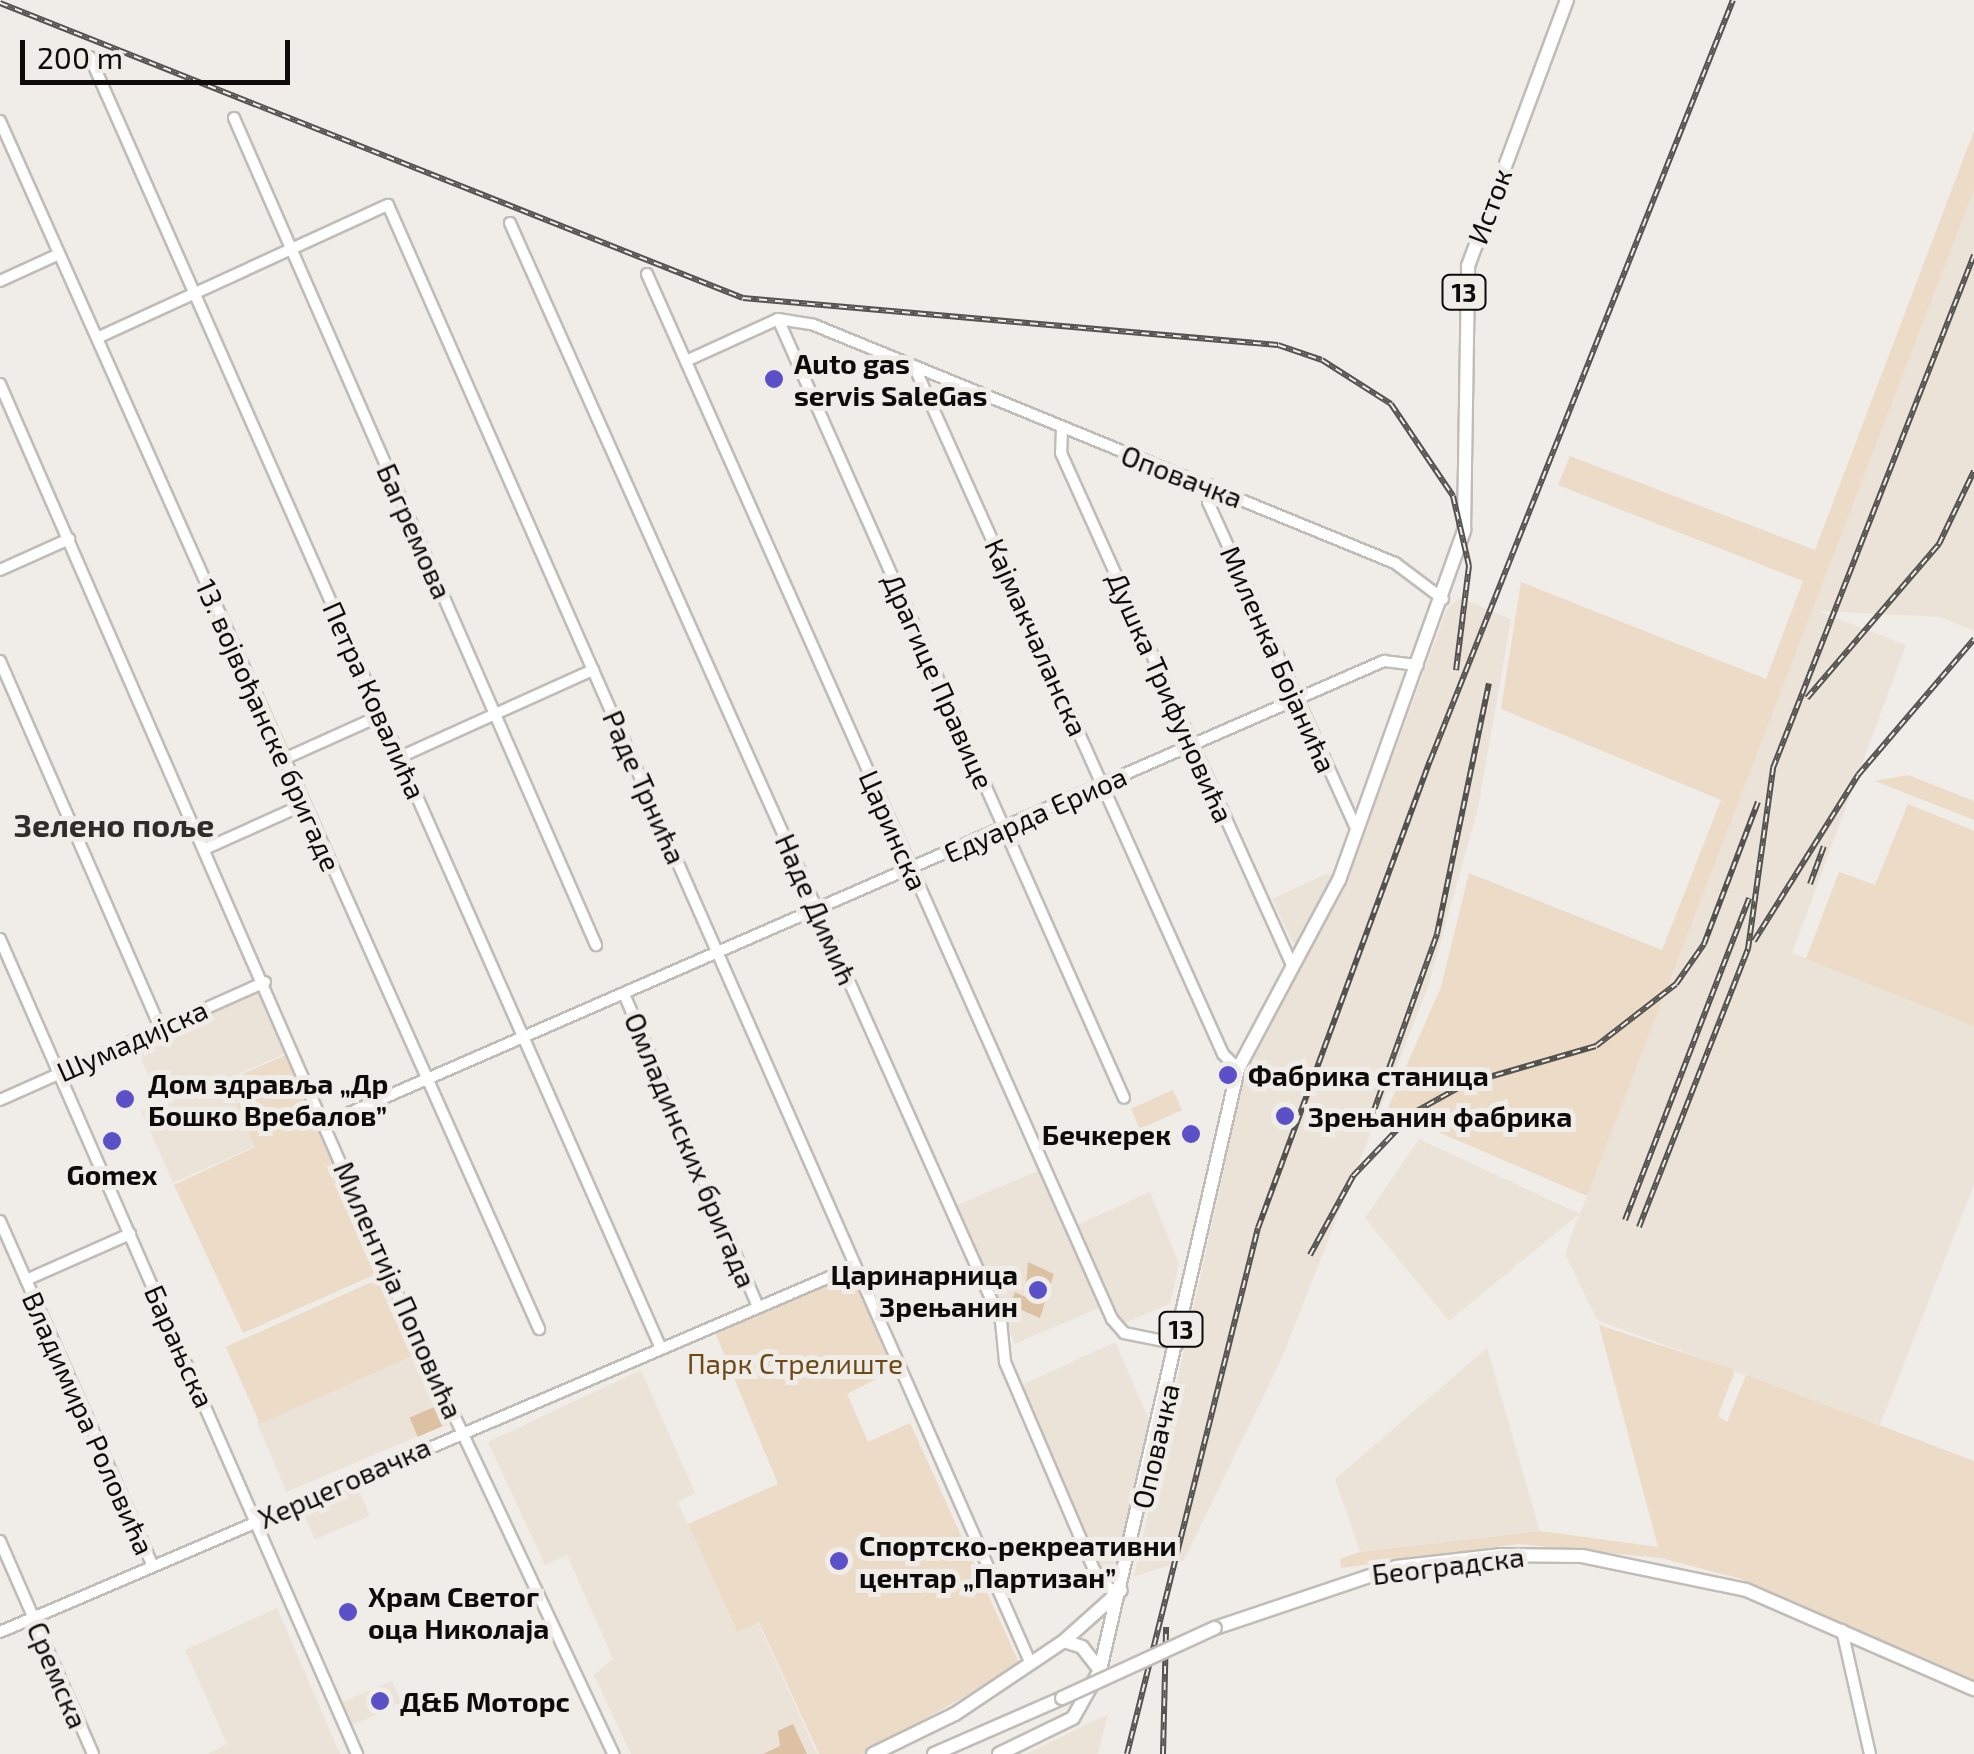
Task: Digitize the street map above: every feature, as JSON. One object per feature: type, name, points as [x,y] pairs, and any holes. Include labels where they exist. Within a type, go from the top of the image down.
[{"type":"main road","name":"Исток","points":[[1442,599],[1468,499],[1468,266],[1566,0]]},
{"type":"main road","name":"13","points":[[1238,1069],[1357,832],[1442,599]]},
{"type":"main road","name":"Оповачка","points":[[1119,1591],[1238,1069]]},
{"type":"main road","name":"Београдска","points":[[934,1754],[1215,1628],[1371,1572],[1525,1554],[1682,1572],[1842,1630],[1974,1689]]},
{"type":"main road","name":"13","points":[[999,1754],[1072,1718],[1100,1670],[1119,1591]]},
{"type":"main road","points":[[873,1754],[955,1714],[1064,1641],[1119,1591]]},
{"type":"main road","points":[[1064,1641],[1082,1647],[1100,1670]]},
{"type":"street","name":"Петра Ковалића","points":[[90,56],[660,1344]]},
{"type":"street","name":"Багремова","points":[[234,118],[596,945]]},
{"type":"street","name":"13. војвођанске бригаде","points":[[0,121],[539,1329]]},
{"type":"street","name":"Раде Трнића","points":[[97,338],[388,205],[1030,1662]]},
{"type":"street","name":"Наде Димић","points":[[510,223],[1000,1321],[1005,1362],[1094,1570],[1119,1591]]},
{"type":"street","points":[[0,281],[59,254]]},
{"type":"street","name":"Царинска","points":[[647,274],[1112,1318],[1124,1333],[1178,1344]]},
{"type":"street","name":"Оповачка","points":[[778,319],[814,324],[1395,563],[1442,599]]},
{"type":"street","points":[[686,361],[778,319]]},
{"type":"street","name":"Драгице Правице","points":[[778,319],[1124,1098]]},
{"type":"street","name":"Кајмакчаланска","points":[[914,366],[1224,1054],[1238,1069]]},
{"type":"street","name":"Милентија Поповића","points":[[0,384],[266,982],[324,1124],[613,1754]]},
{"type":"street","name":"Душка Трифуновића","points":[[1062,428],[1061,453],[1292,965]]},
{"type":"street","name":"Миленка Бојанића","points":[[1209,485],[1208,502],[1357,832]]},
{"type":"street","points":[[0,570],[69,539]]},
{"type":"street","points":[[0,660],[160,1026]]},
{"type":"street","name":"Едуарда Ериоа","points":[[324,1124],[1384,661],[1418,665]]},
{"type":"street","points":[[400,758],[593,670]]},
{"type":"street","points":[[284,759],[382,715]]},
{"type":"street","points":[[207,848],[304,804]]},
{"type":"street","name":"Барањска","points":[[0,938],[357,1754]]},
{"type":"street","name":"Шумадијска","points":[[0,1100],[266,982]]},
{"type":"street","name":"Омладинских бригада","points":[[624,994],[758,1306]]},
{"type":"street","name":"Владимира Роловића","points":[[0,1221],[152,1566]]},
{"type":"street","name":"Владимира Роловића","points":[[26,1280],[130,1234]]},
{"type":"street","name":"Херцеговачка","points":[[0,1632],[660,1344],[855,1266]]},
{"type":"street","name":"Сремска","points":[[0,1540],[93,1754]]},
{"type":"street","points":[[1842,1630],[1870,1754]]},
{"type":"shaded area","points":[[1974,190],[1974,631],[1941,617],[1818,611],[1906,645],[1792,953],[1974,1026],[1974,1185],[1880,1425],[1597,1320],[1565,1254],[1579,1214],[1449,1321],[1365,1218],[1419,1139],[1580,1214]]},
{"type":"shaded area","points":[[1460,598],[1511,619],[1478,808],[1428,987],[1281,1360],[1184,1560],[1134,1577],[1245,1074],[1344,889],[1447,609]]},
{"type":"shaded area","points":[[1328,873],[1335,880],[1297,951],[1272,899]]},
{"type":"shaded area","points":[[266,989],[293,1050],[226,1080],[255,1146],[173,1183],[141,1111],[160,1102],[136,1048]]},
{"type":"shaded area","points":[[1040,1170],[1099,1308],[1015,1344],[956,1206]]},
{"type":"shaded area","points":[[1150,1192],[1179,1264],[1170,1304],[1122,1324],[1075,1226]]},
{"type":"shaded area","points":[[1115,1342],[1151,1424],[1112,1582],[1097,1567],[1020,1386]]},
{"type":"shaded area","points":[[1487,1348],[1540,1531],[1360,1552],[1335,1479]]},
{"type":"shaded area","points":[[417,1354],[447,1424],[287,1492],[257,1422]]},
{"type":"shaded area","points":[[641,1370],[695,1493],[678,1502],[736,1631],[758,1622],[817,1754],[631,1754],[594,1675],[613,1659],[567,1555],[545,1565],[488,1442]]},
{"type":"shaded area","points":[[355,1481],[370,1516],[315,1539],[300,1504]]},
{"type":"shaded area","points":[[277,1608],[340,1754],[207,1754],[227,1744],[185,1650]]},
{"type":"shaded area","points":[[392,1681],[402,1704],[346,1728],[336,1705]]},
{"type":"shaded area","points":[[1108,1714],[1098,1754],[1026,1754]]},
{"type":"green space","points":[[1974,131],[1974,190],[1587,1196],[1387,1110],[1441,987],[1469,873],[1662,950],[1721,800],[1501,709],[1521,582],[1766,679],[1803,581],[1558,485],[1570,456],[1815,550]]},
{"type":"green space","points":[[1908,775],[1974,801],[1974,820],[1875,781]]},
{"type":"green space","points":[[1908,804],[1974,831],[1974,1026],[1806,959],[1839,872],[1875,885]]},
{"type":"green space","points":[[288,1054],[383,1271],[243,1333],[174,1185],[255,1147],[227,1081]]},
{"type":"green space","points":[[1173,1090],[1182,1110],[1140,1129],[1131,1109]]},
{"type":"green space","name":"Спортско-рекреативни центар „Партизан”","points":[[853,1272],[892,1371],[847,1394],[868,1442],[910,1423],[1020,1665],[863,1754],[819,1754],[759,1622],[737,1632],[688,1524],[778,1484],[715,1332]]},
{"type":"green space","points":[[383,1277],[417,1354],[260,1424],[226,1347]]},
{"type":"green space","points":[[1599,1325],[1735,1370],[1718,1416],[1727,1422],[1746,1375],[1974,1461],[1974,1680],[1738,1578],[1661,1558],[1518,1544],[1341,1568],[1340,1559],[1360,1552],[1540,1531],[1658,1547]]},
{"type":"building","name":"Царинарница Зрењанин","points":[[1028,1262],[1054,1274],[1040,1318],[1010,1305],[1015,1292],[1025,1297]]},
{"type":"building","points":[[439,1405],[447,1424],[418,1437],[410,1418]]},
{"type":"building","points":[[793,1724],[807,1754],[763,1754],[780,1746],[778,1731]]},
{"type":"railway","points":[[1127,1754],[1258,1228],[1430,761],[1733,0]]},
{"type":"railway","points":[[0,3],[743,298],[1278,345],[1322,360],[1391,404],[1453,496],[1469,566],[1456,670]]},
{"type":"railway","points":[[1639,1227],[1748,949],[1773,768],[1974,255]]},
{"type":"railway","points":[[1807,698],[1939,544],[1974,471]]},
{"type":"railway","points":[[1754,941],[1858,775],[1974,639]]},
{"type":"railway","points":[[1368,1127],[1437,934],[1489,683]]},
{"type":"railway","points":[[1310,1255],[1353,1176],[1413,1113],[1465,1084],[1596,1046],[1676,984],[1704,944],[1758,802]]},
{"type":"railway","points":[[1810,884],[1824,846]]},
{"type":"railway","points":[[1625,1220],[1749,898]]},
{"type":"railway","points":[[1163,1754],[1166,1627]]},
{"type":"place","name":"Auto gas servis SaleGas","points":[[774,379]]},
{"type":"place","name":"Фабрика станица","points":[[1228,1075]]},
{"type":"place","name":"Дом здравља „Др Бошко Вребалов”","points":[[125,1099]]},
{"type":"place","name":"Зрењанин фабрика","points":[[1285,1116]]},
{"type":"place","name":"Бечкерек","points":[[1191,1134]]},
{"type":"place","name":"Gomex","points":[[112,1141]]},
{"type":"place","name":"Царинарница Зрењанин","points":[[1038,1290]]},
{"type":"place","name":"Спортско-рекреативни центар „Партизан”","points":[[839,1561]]},
{"type":"place","name":"Храм Светог оца Николаја","points":[[348,1612]]},
{"type":"place","name":"Д&Б Моторс","points":[[380,1701]]},
{"type":"district","name":"Зелено поље","points":[[114,824]]},
{"type":"park label","name":"Парк Стрелиште","points":[[795,1363]]}]
